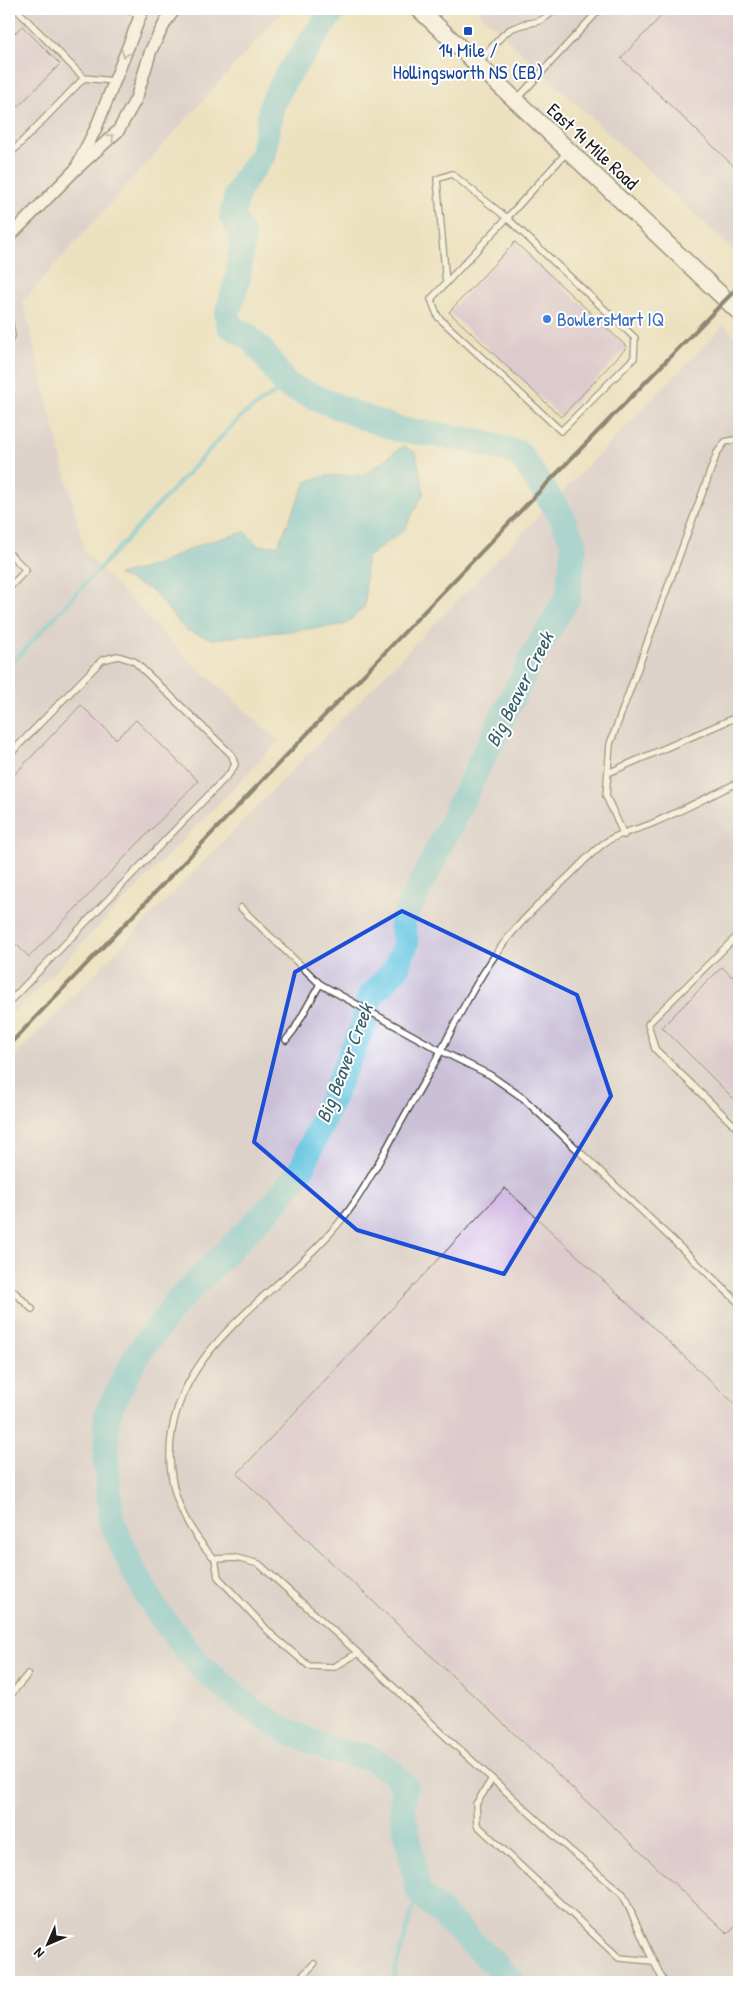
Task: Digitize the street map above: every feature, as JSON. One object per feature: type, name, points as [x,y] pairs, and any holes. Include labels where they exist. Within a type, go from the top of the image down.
[{"type":"main road","name":"East 14 Mile Road","points":[[419,9],[739,312]]},
{"type":"street","points":[[9,237],[75,170],[118,131],[136,99],[150,50],[175,9]]},
{"type":"street","points":[[75,170],[96,128],[142,13]]},
{"type":"lane","points":[[16,9],[84,78],[114,81]]},
{"type":"lane","points":[[126,9],[142,13]]},
{"type":"lane","points":[[478,64],[510,28],[536,23],[548,17],[555,9]]},
{"type":"lane","points":[[516,101],[600,9]]},
{"type":"lane","points":[[9,154],[84,78]]},
{"type":"lane","points":[[446,283],[437,179],[452,174],[507,218],[635,338],[634,358],[561,431],[438,317],[431,299],[507,218],[568,151]]},
{"type":"lane","points":[[9,318],[12,336],[9,341]]},
{"type":"lane","points":[[624,835],[606,796],[610,744],[717,453],[725,442],[739,439]]},
{"type":"lane","points":[[9,553],[26,570],[9,588]]},
{"type":"lane","points":[[9,755],[102,660],[118,656],[134,661],[232,755],[235,765],[229,774],[9,1002]]},
{"type":"lane","points":[[608,773],[739,716]]},
{"type":"lane","points":[[358,1653],[334,1667],[309,1666],[272,1635],[218,1577],[214,1560],[200,1544],[180,1508],[171,1468],[173,1425],[179,1401],[188,1380],[215,1342],[310,1254],[341,1221],[366,1184],[441,1051],[461,1010],[499,949],[542,900],[605,842],[652,824],[739,782]]},
{"type":"lane","points":[[241,908],[320,984],[441,1051],[490,1074],[523,1098],[739,1303]]},
{"type":"lane","points":[[739,934],[648,1024],[655,1049],[739,1130]]},
{"type":"lane","points":[[286,1040],[294,1030],[320,984]]},
{"type":"lane","points":[[9,1287],[32,1309]]},
{"type":"lane","points":[[214,1560],[236,1558],[259,1564],[569,1849],[623,1894],[664,1982]]},
{"type":"lane","points":[[9,1697],[28,1674]]},
{"type":"lane","points":[[492,1779],[476,1804],[477,1825],[619,1958],[653,1961]]},
{"type":"lane","points":[[296,1982],[314,1964]]},
{"type":"highlighted area","points":[[402,911],[577,995],[611,1096],[504,1274],[357,1230],[254,1142],[295,972]]},
{"type":"shaded area","points":[[9,9],[285,9],[23,301],[85,553],[185,656],[279,741],[9,1019]]},
{"type":"shaded area","points":[[476,9],[739,9],[739,256],[525,56]]},
{"type":"shaded area","points":[[724,325],[739,339],[739,1982],[9,1982],[9,1062]]},
{"type":"water","points":[[403,446],[416,453],[424,492],[404,530],[366,558],[365,606],[345,625],[213,639],[185,630],[153,591],[118,575],[153,566],[204,543],[245,532],[259,546],[278,545],[306,482],[325,476],[364,475]]},
{"type":"building","points":[[668,9],[739,9],[739,171],[621,58]]},
{"type":"building","points":[[22,26],[60,64],[9,116],[9,39]]},
{"type":"building","points":[[515,242],[627,347],[561,417],[449,312]]},
{"type":"building","points":[[81,705],[116,739],[136,720],[198,781],[29,957],[9,937],[9,780]]},
{"type":"building","points":[[722,967],[732,977],[739,970],[739,1104],[662,1027]]},
{"type":"building","points":[[505,1188],[739,1408],[739,1921],[728,1934],[237,1474]]},
{"type":"waterway","name":"Big Beaver Creek","points":[[334,9],[285,79],[272,104],[263,155],[245,179],[237,194],[232,216],[243,236],[238,277],[227,316],[229,325],[249,337],[263,352],[286,385],[355,414],[397,429],[471,440],[519,453],[562,517],[574,545],[568,597],[533,656],[402,923],[406,943],[396,969],[370,997],[364,1023],[302,1168],[276,1202],[178,1301],[136,1356],[107,1414],[106,1460],[111,1520],[133,1570],[158,1613],[199,1665],[253,1711],[285,1730],[333,1751],[369,1757],[393,1773],[405,1787],[402,1806],[418,1891],[513,1982]]},
{"type":"waterway","points":[[9,666],[240,417],[286,385]]},
{"type":"waterway","name":"Big Beaver Creek","points":[[392,1982],[418,1891]]},
{"type":"railway","points":[[9,1045],[531,500],[739,286]]},
{"type":"place","name":"14 Mile / Hollingsworth NS (EB)","points":[[468,31]]},
{"type":"place","name":"BowlersMart IQ","points":[[547,319]]}]
